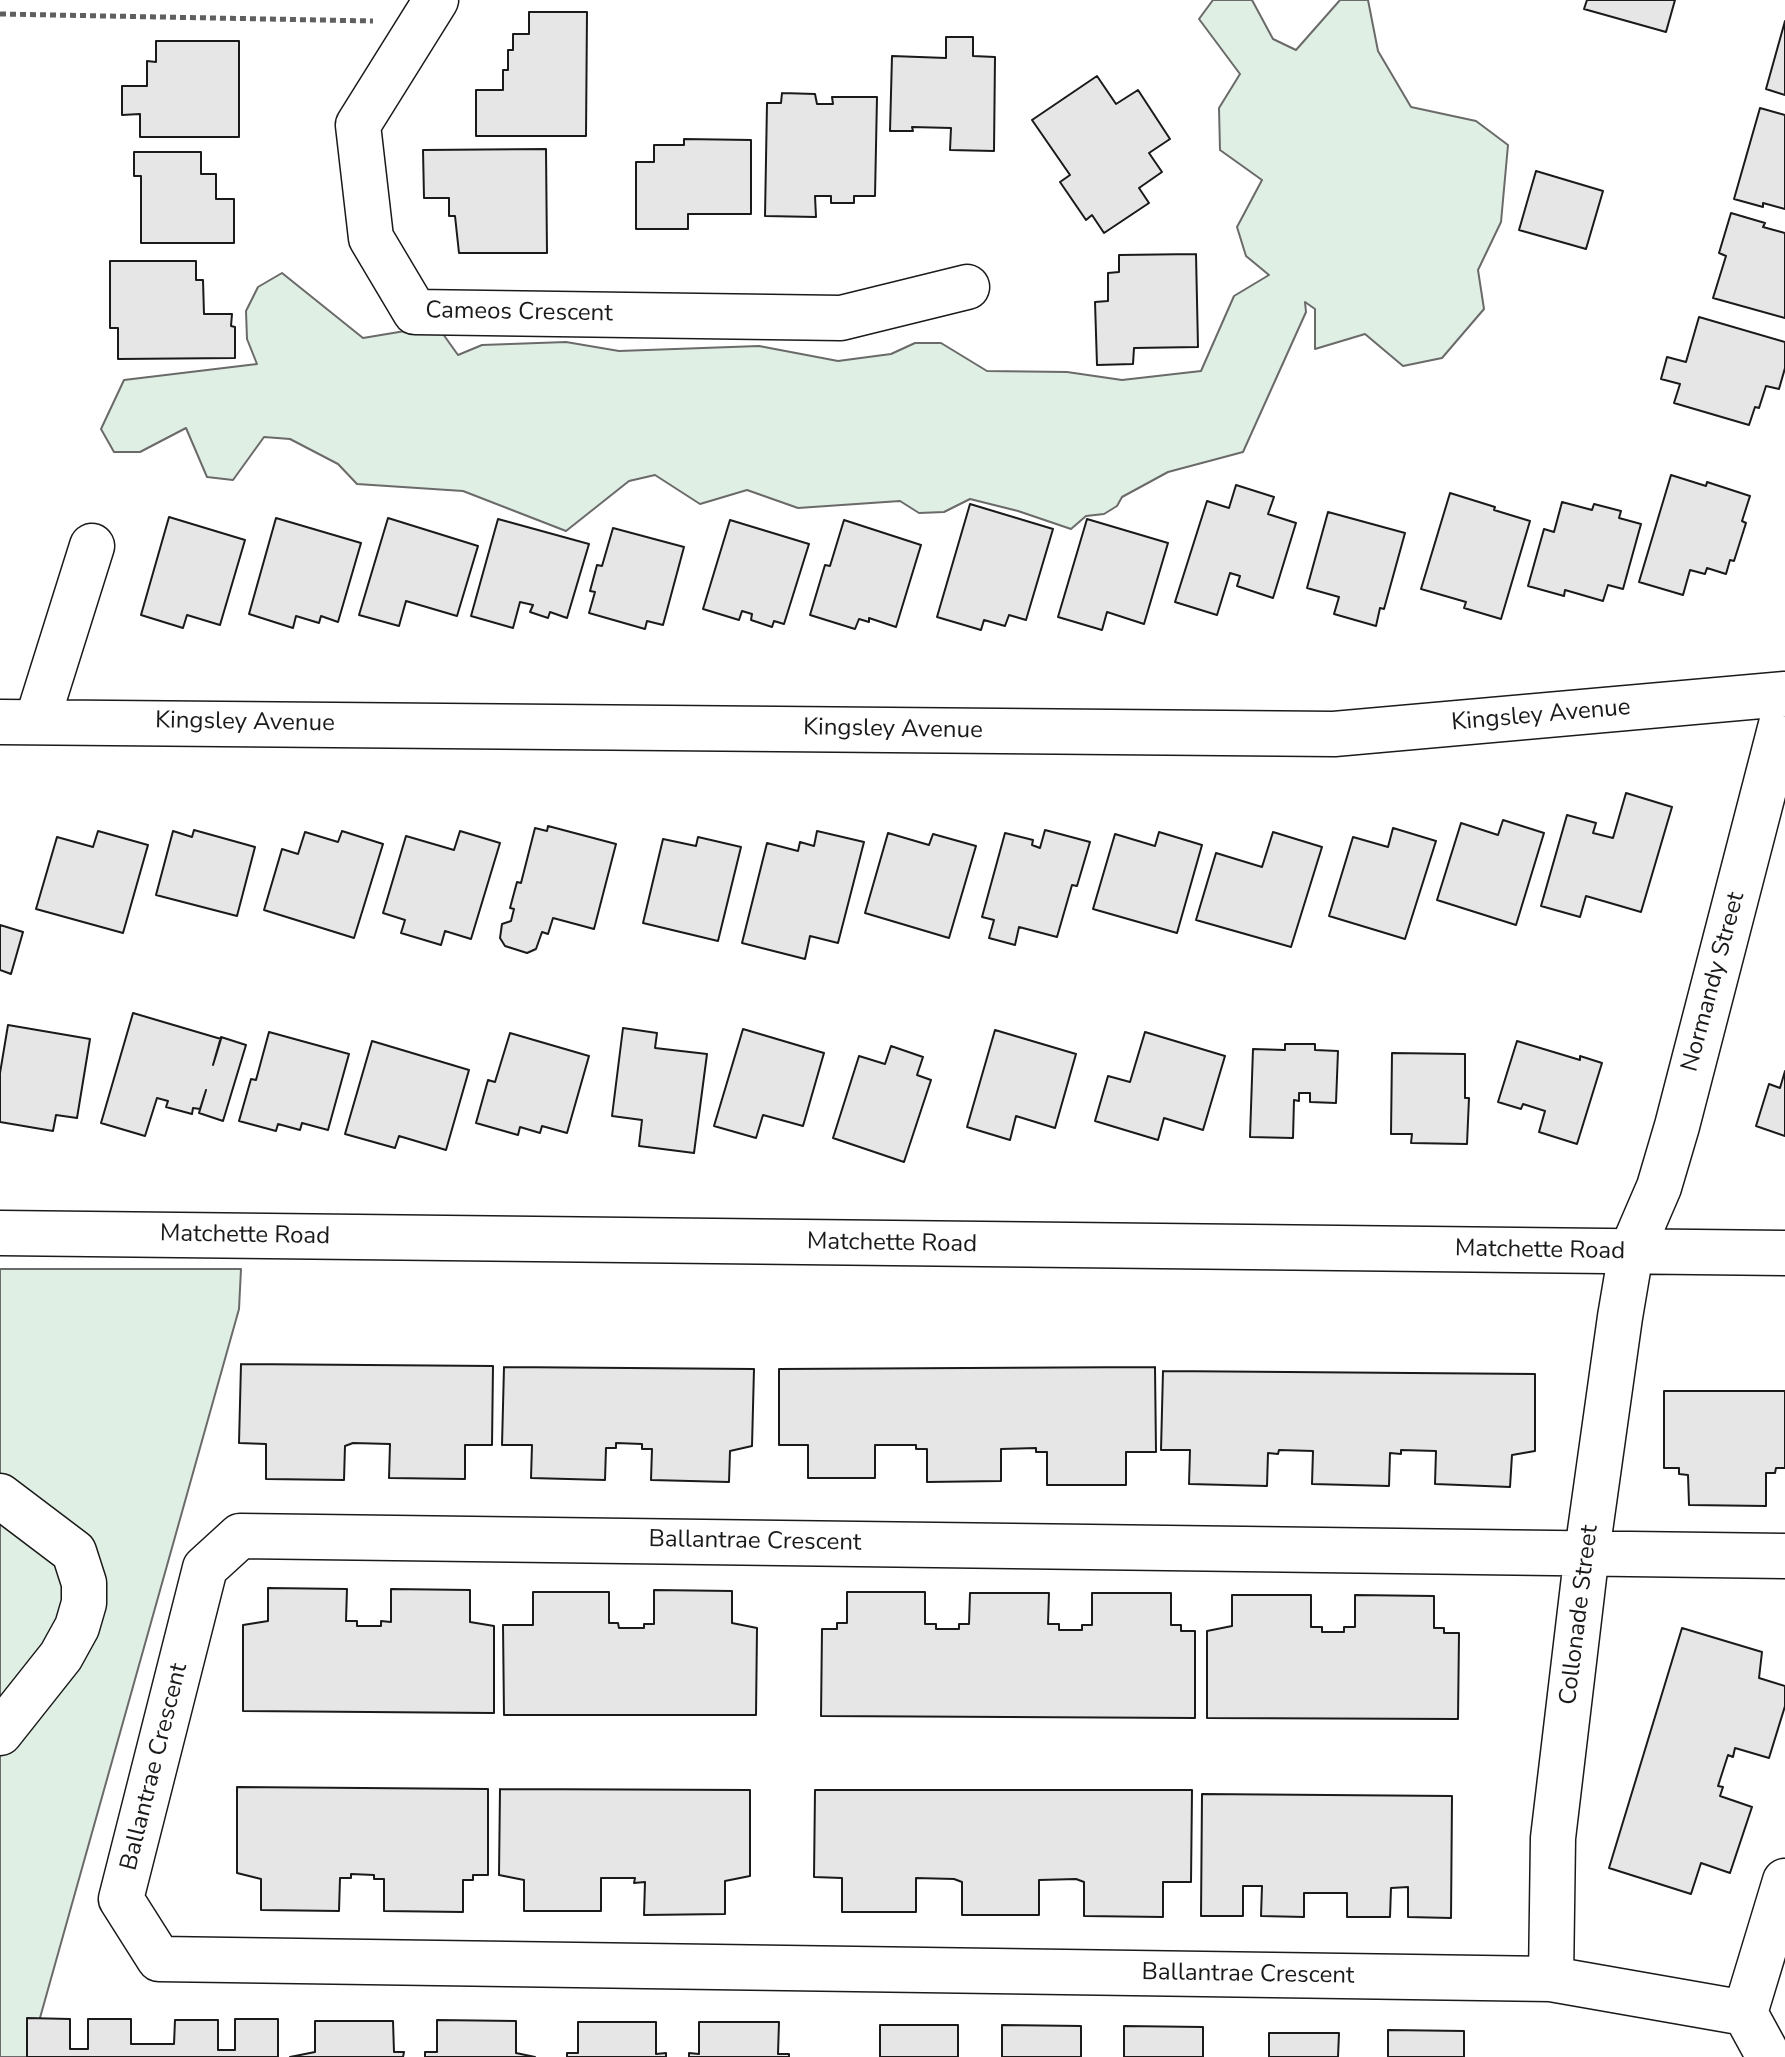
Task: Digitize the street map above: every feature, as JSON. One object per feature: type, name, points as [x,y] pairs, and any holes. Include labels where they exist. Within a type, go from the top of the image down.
[{"type":"street","name":"Cameos Crescent","points":[[429,11],[358,125],[371,238],[415,312],[841,318],[967,287]]},
{"type":"street","points":[[19,721],[92,546]]},
{"type":"street","name":"Kingsley Avenue","points":[[19,721],[1334,734],[1785,694]]},
{"type":"street","name":"Normandy Street","points":[[1631,1252],[1659,1187],[1677,1126],[1785,709]]},
{"type":"street","name":"Matchette Road","points":[[0,1233],[1785,1253]]},
{"type":"street","name":"Collonade Street","points":[[1551,1979],[1553,1838],[1587,1552],[1631,1252]]},
{"type":"street","points":[[0,1496],[74,1552],[84,1583],[84,1603],[77,1627],[61,1656],[0,1733]]},
{"type":"street","name":"Ballantrae Crescent","points":[[1551,1979],[159,1959],[121,1899],[205,1568],[240,1536],[1587,1552]]},
{"type":"street","points":[[1587,1552],[1785,1556]]},
{"type":"street","points":[[1769,2057],[1745,2013],[1785,1881]]},
{"type":"street","points":[[1551,1979],[1745,2013]]},
{"type":"path","points":[[0,14],[429,11]]},
{"type":"green space","points":[[1213,0],[1252,0],[1273,39],[1296,50],[1340,0],[1368,0],[1378,51],[1411,107],[1476,121],[1508,145],[1501,222],[1478,270],[1484,309],[1442,358],[1403,366],[1365,334],[1315,349],[1315,309],[1305,302],[1306,312],[1243,452],[1168,472],[1122,497],[1117,506],[1104,514],[1086,516],[1071,529],[970,499],[944,512],[919,513],[900,501],[798,508],[747,490],[700,504],[655,475],[629,481],[566,531],[463,491],[357,484],[338,464],[290,439],[264,437],[233,480],[207,477],[186,428],[140,452],[114,452],[101,429],[124,380],[257,364],[247,339],[246,311],[258,287],[282,273],[363,338],[417,329],[443,334],[458,355],[482,345],[566,342],[619,351],[759,346],[838,361],[891,354],[915,343],[941,343],[987,371],[1067,372],[1122,380],[1201,371],[1234,296],[1269,275],[1246,256],[1237,227],[1262,180],[1220,150],[1219,108],[1240,74],[1199,19]]},
{"type":"green space","points":[[0,1269],[241,1269],[239,1309],[29,2057],[0,2057]]},
{"type":"building","points":[[1587,0],[1675,0],[1666,32],[1584,9]]},
{"type":"building","points":[[529,12],[587,12],[586,136],[476,136],[476,90],[503,90],[503,70],[508,70],[508,50],[513,50],[513,34],[529,34]]},
{"type":"building","points":[[1785,21],[1785,95],[1766,89]]},
{"type":"building","points":[[946,37],[973,37],[973,56],[995,57],[994,151],[950,150],[951,128],[912,127],[913,131],[890,131],[892,56],[946,58]]},
{"type":"building","points":[[156,41],[239,41],[239,137],[140,137],[140,114],[122,115],[122,86],[147,86],[147,61],[156,62]]},
{"type":"building","points":[[1097,76],[1116,104],[1138,90],[1170,139],[1149,153],[1162,172],[1139,188],[1149,203],[1104,233],[1092,215],[1086,220],[1060,182],[1070,175],[1032,120]]},
{"type":"building","points":[[782,93],[815,94],[817,104],[833,104],[832,97],[877,97],[875,196],[854,196],[854,203],[831,203],[831,196],[815,196],[816,217],[765,216],[767,103],[781,103]]},
{"type":"building","points":[[1760,108],[1785,115],[1785,209],[1734,199]]},
{"type":"building","points":[[684,139],[751,140],[751,214],[688,214],[688,229],[636,229],[636,162],[654,162],[654,145],[684,145]]},
{"type":"building","points":[[546,149],[547,253],[459,253],[455,216],[449,216],[449,198],[424,198],[423,150]]},
{"type":"building","points":[[134,152],[201,152],[201,174],[216,174],[216,199],[234,199],[234,243],[141,243],[141,176],[134,176]]},
{"type":"building","points":[[1536,171],[1603,191],[1586,249],[1519,230]]},
{"type":"building","points":[[1731,213],[1765,223],[1763,227],[1785,233],[1785,318],[1713,298],[1726,256],[1719,253]]},
{"type":"building","points":[[1196,254],[1198,347],[1134,348],[1133,364],[1097,365],[1095,302],[1108,301],[1108,273],[1119,272],[1119,255]]},
{"type":"building","points":[[110,261],[196,261],[196,280],[203,280],[204,314],[232,314],[235,358],[118,359],[118,328],[110,328]]},
{"type":"building","points":[[1699,317],[1785,342],[1785,368],[1779,389],[1766,386],[1749,425],[1674,403],[1680,384],[1661,379],[1667,357],[1686,362]]},
{"type":"building","points":[[1671,475],[1706,486],[1707,482],[1750,496],[1742,521],[1746,523],[1734,561],[1730,560],[1726,574],[1707,568],[1705,574],[1690,570],[1683,595],[1639,582]]},
{"type":"building","points":[[1236,485],[1274,497],[1268,514],[1296,523],[1273,598],[1237,586],[1240,576],[1230,573],[1217,615],[1175,602],[1207,501],[1229,508]]},
{"type":"building","points":[[1450,493],[1530,521],[1501,619],[1464,608],[1466,602],[1421,589]]},
{"type":"building","points":[[1562,502],[1592,510],[1594,504],[1621,511],[1619,518],[1641,524],[1623,589],[1608,585],[1603,601],[1565,590],[1564,596],[1528,586],[1544,529],[1554,532]]},
{"type":"building","points":[[970,504],[1053,529],[1026,620],[1009,615],[1005,626],[984,620],[981,630],[937,617]]},
{"type":"building","points":[[1328,512],[1405,533],[1384,609],[1380,608],[1376,626],[1334,614],[1339,597],[1307,588]]},
{"type":"building","points":[[169,517],[245,540],[220,625],[187,615],[183,628],[141,615]]},
{"type":"building","points":[[276,518],[361,543],[338,622],[321,616],[319,623],[296,616],[293,628],[249,614]]},
{"type":"building","points":[[388,518],[478,546],[457,616],[406,601],[399,626],[359,615]]},
{"type":"building","points":[[498,519],[589,544],[567,618],[550,612],[548,618],[530,612],[533,605],[520,602],[513,628],[471,616]]},
{"type":"building","points":[[1087,519],[1168,543],[1144,624],[1107,612],[1102,630],[1058,617]]},
{"type":"building","points":[[730,520],[809,544],[784,624],[774,621],[772,627],[751,620],[752,614],[742,611],[739,620],[703,609]]},
{"type":"building","points":[[844,520],[921,545],[896,627],[869,618],[869,622],[859,619],[855,629],[810,615],[825,565],[830,566]]},
{"type":"building","points":[[613,528],[684,547],[663,625],[647,621],[645,629],[589,613],[595,592],[590,591],[597,565],[602,566]]},
{"type":"building","points":[[1626,793],[1672,807],[1641,912],[1586,896],[1580,917],[1541,906],[1567,815],[1596,823],[1593,833],[1613,838]]},
{"type":"building","points":[[1503,820],[1544,833],[1516,925],[1437,900],[1461,823],[1498,835]]},
{"type":"building","points":[[548,826],[616,844],[594,929],[553,918],[548,934],[542,932],[536,949],[527,953],[505,946],[500,938],[502,924],[511,921],[514,909],[510,908],[517,882],[521,883],[535,828],[547,831]]},
{"type":"building","points":[[1393,828],[1436,841],[1405,939],[1329,916],[1353,837],[1388,847]]},
{"type":"building","points":[[194,830],[255,847],[237,916],[156,895],[173,831],[192,837]]},
{"type":"building","points":[[1045,830],[1090,842],[1077,886],[1072,885],[1057,937],[1019,927],[1015,945],[989,938],[994,920],[982,917],[1005,833],[1033,840],[1032,845],[1040,848]]},
{"type":"building","points":[[98,831],[148,845],[123,933],[36,909],[57,837],[93,847]]},
{"type":"building","points":[[342,831],[383,844],[354,938],[264,910],[282,849],[298,854],[305,832],[338,842]]},
{"type":"building","points":[[460,831],[500,843],[471,939],[445,931],[441,945],[401,933],[405,920],[383,913],[406,836],[454,850]]},
{"type":"building","points":[[817,831],[864,842],[838,943],[810,936],[805,959],[742,943],[767,843],[798,851],[800,842],[814,846]]},
{"type":"building","points":[[1159,832],[1202,845],[1177,933],[1093,909],[1115,834],[1155,846]]},
{"type":"building","points":[[1273,832],[1322,847],[1291,947],[1196,920],[1216,853],[1262,867]]},
{"type":"building","points":[[888,833],[929,845],[933,834],[976,846],[949,938],[865,913]]},
{"type":"building","points":[[698,837],[741,847],[718,941],[643,923],[663,839],[696,846]]},
{"type":"building","points":[[0,925],[23,932],[11,974],[0,970]]},
{"type":"building","points":[[133,1013],[246,1045],[223,1121],[199,1113],[206,1090],[200,1109],[193,1108],[192,1114],[166,1107],[168,1101],[157,1098],[145,1136],[101,1123]]},
{"type":"building","points":[[8,1025],[90,1039],[77,1118],[56,1115],[53,1131],[0,1122],[0,1073]]},
{"type":"building","points":[[623,1028],[657,1033],[655,1048],[707,1054],[694,1153],[639,1146],[642,1120],[612,1116]]},
{"type":"building","points":[[743,1029],[824,1053],[803,1126],[763,1115],[756,1138],[714,1126]]},
{"type":"building","points":[[995,1030],[1076,1054],[1055,1128],[1016,1116],[1010,1140],[967,1127]]},
{"type":"building","points":[[269,1032],[349,1054],[328,1130],[302,1123],[300,1130],[278,1124],[276,1131],[239,1121],[251,1079],[256,1080]]},
{"type":"building","points":[[1145,1032],[1225,1056],[1203,1130],[1164,1118],[1158,1140],[1095,1121],[1108,1076],[1130,1082]]},
{"type":"building","points":[[510,1033],[589,1056],[567,1133],[542,1126],[540,1133],[520,1127],[518,1135],[476,1123],[488,1080],[495,1082]]},
{"type":"building","points":[[372,1041],[469,1070],[446,1150],[399,1136],[395,1148],[345,1134]]},
{"type":"building","points":[[1517,1041],[1580,1060],[1580,1056],[1602,1063],[1577,1144],[1539,1132],[1545,1111],[1523,1104],[1521,1109],[1498,1102]]},
{"type":"building","points":[[1285,1044],[1315,1044],[1315,1050],[1338,1051],[1336,1103],[1310,1102],[1310,1093],[1299,1093],[1299,1101],[1294,1100],[1293,1138],[1250,1137],[1253,1049],[1285,1050]]},
{"type":"building","points":[[891,1046],[923,1057],[917,1075],[931,1080],[904,1162],[833,1138],[859,1056],[885,1064]]},
{"type":"building","points":[[1392,1053],[1465,1054],[1465,1098],[1469,1098],[1467,1144],[1411,1143],[1412,1134],[1391,1134]]},
{"type":"building","points":[[1785,1071],[1785,1136],[1756,1126],[1769,1084],[1780,1088]]},
{"type":"building","points":[[241,1364],[493,1366],[492,1445],[465,1445],[465,1479],[389,1478],[390,1444],[353,1443],[345,1446],[344,1480],[266,1479],[266,1444],[239,1443]]},
{"type":"building","points":[[504,1367],[754,1369],[752,1446],[730,1451],[729,1482],[651,1480],[652,1449],[642,1449],[642,1444],[616,1443],[616,1448],[606,1448],[605,1480],[531,1478],[532,1445],[502,1445]]},
{"type":"building","points":[[1155,1367],[1156,1452],[1126,1452],[1126,1485],[1047,1485],[1047,1452],[1036,1452],[1036,1448],[1001,1449],[1001,1481],[927,1482],[927,1449],[916,1449],[916,1445],[875,1445],[875,1478],[808,1478],[808,1445],[779,1445],[779,1369]]},
{"type":"building","points":[[1163,1371],[1535,1374],[1535,1451],[1512,1455],[1510,1487],[1435,1484],[1436,1451],[1401,1450],[1401,1454],[1390,1453],[1389,1486],[1312,1484],[1313,1451],[1279,1450],[1278,1454],[1268,1453],[1267,1486],[1189,1484],[1190,1450],[1161,1450]]},
{"type":"building","points":[[1664,1391],[1785,1391],[1785,1468],[1766,1473],[1766,1506],[1689,1505],[1688,1475],[1679,1474],[1679,1468],[1664,1468]]},
{"type":"building","points":[[268,1588],[347,1589],[346,1621],[357,1621],[357,1626],[381,1626],[381,1621],[391,1622],[391,1589],[470,1590],[470,1622],[494,1626],[494,1713],[243,1711],[243,1625],[268,1621]]},
{"type":"building","points":[[654,1590],[732,1591],[732,1623],[757,1628],[756,1715],[504,1715],[503,1625],[533,1625],[533,1592],[609,1592],[609,1623],[618,1623],[619,1628],[644,1628],[644,1624],[654,1624]]},
{"type":"building","points":[[847,1592],[925,1592],[925,1624],[936,1624],[936,1629],[959,1629],[959,1624],[969,1624],[970,1593],[1049,1593],[1048,1624],[1059,1624],[1059,1630],[1082,1630],[1082,1625],[1092,1625],[1092,1593],[1171,1593],[1171,1625],[1181,1625],[1181,1631],[1195,1631],[1195,1718],[821,1716],[822,1629],[837,1629],[837,1623],[847,1623]]},
{"type":"building","points":[[1232,1595],[1311,1595],[1311,1627],[1322,1627],[1322,1632],[1344,1632],[1344,1627],[1355,1627],[1355,1595],[1434,1596],[1434,1628],[1444,1628],[1444,1633],[1459,1633],[1458,1719],[1207,1718],[1207,1631],[1232,1626]]},
{"type":"building","points":[[1682,1628],[1762,1652],[1759,1678],[1785,1686],[1785,1706],[1769,1758],[1735,1748],[1733,1757],[1728,1755],[1718,1786],[1723,1787],[1720,1796],[1752,1807],[1730,1873],[1701,1863],[1691,1894],[1609,1868]]},
{"type":"building","points":[[237,1787],[488,1789],[488,1875],[473,1875],[473,1880],[463,1880],[463,1912],[384,1911],[384,1879],[374,1879],[374,1875],[351,1874],[351,1878],[340,1878],[339,1911],[261,1910],[261,1879],[237,1873]]},
{"type":"building","points":[[500,1789],[750,1790],[750,1876],[725,1881],[725,1914],[644,1915],[645,1882],[634,1883],[635,1878],[601,1878],[601,1911],[524,1911],[524,1880],[499,1875]]},
{"type":"building","points":[[815,1790],[1192,1790],[1191,1882],[1163,1882],[1163,1917],[1084,1916],[1084,1882],[1076,1879],[1039,1880],[1039,1915],[962,1915],[962,1882],[916,1878],[916,1912],[842,1912],[842,1878],[814,1877]]},
{"type":"building","points":[[1202,1794],[1452,1796],[1451,1918],[1408,1917],[1408,1887],[1391,1888],[1390,1917],[1347,1917],[1347,1893],[1304,1893],[1304,1917],[1261,1916],[1262,1886],[1243,1886],[1243,1916],[1201,1916]]},
{"type":"building","points":[[27,2018],[70,2019],[70,2049],[88,2049],[88,2019],[131,2019],[131,2044],[174,2044],[175,2020],[218,2020],[218,2050],[235,2050],[235,2019],[278,2019],[278,2057],[27,2057]]},
{"type":"building","points":[[437,2020],[516,2021],[516,2053],[535,2057],[425,2057],[425,2052],[437,2052]]},
{"type":"building","points":[[315,2021],[393,2021],[394,2052],[404,2052],[403,2057],[290,2057],[315,2052]]},
{"type":"building","points":[[578,2022],[656,2022],[656,2054],[666,2053],[666,2057],[567,2057],[567,2053],[578,2053]]},
{"type":"building","points":[[699,2022],[779,2022],[778,2054],[789,2054],[789,2057],[689,2057],[689,2053],[699,2054]]},
{"type":"building","points":[[880,2025],[958,2025],[958,2057],[880,2057]]},
{"type":"building","points":[[1002,2025],[1081,2026],[1081,2057],[1002,2057]]},
{"type":"building","points":[[1124,2026],[1203,2027],[1203,2057],[1124,2057]]},
{"type":"building","points":[[1388,2030],[1464,2031],[1464,2057],[1388,2057]]},
{"type":"building","points":[[1269,2033],[1339,2033],[1338,2057],[1269,2057]]}]
